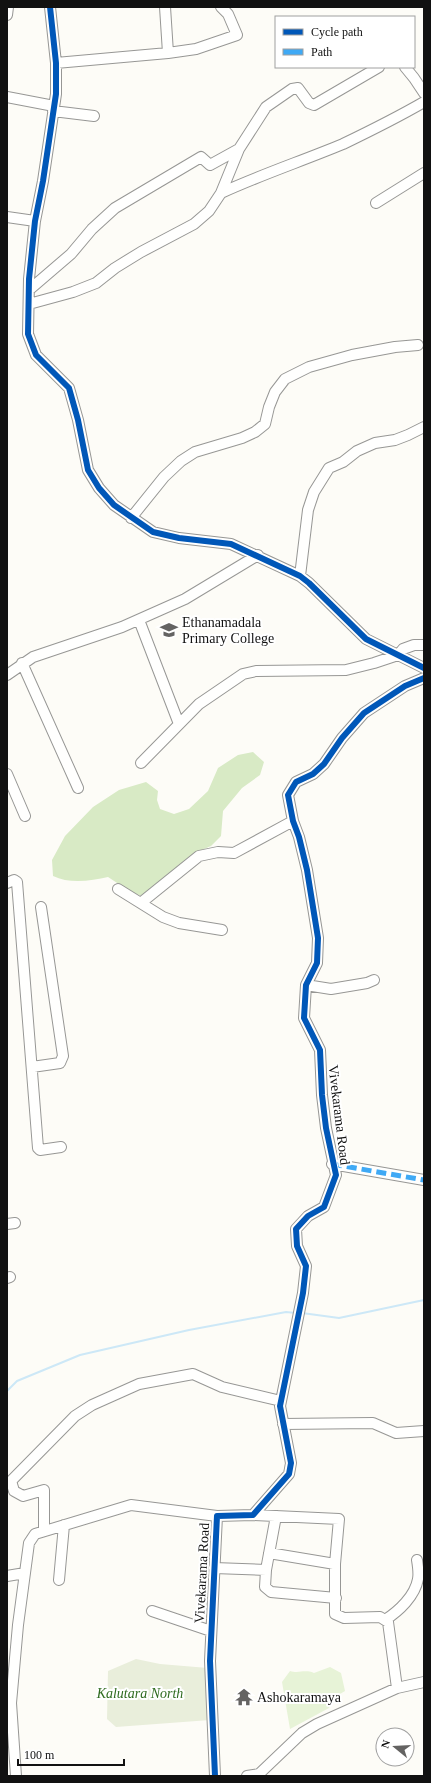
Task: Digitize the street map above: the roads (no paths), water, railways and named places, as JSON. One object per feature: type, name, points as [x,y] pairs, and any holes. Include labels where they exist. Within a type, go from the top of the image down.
[{"type":"street","points":[[7,15],[8,7]]},
{"type":"street","points":[[50,7],[56,63],[56,94],[43,182],[35,221],[29,290],[28,334],[36,355],[69,388],[78,420],[88,470],[99,488],[114,505],[153,532],[180,538],[231,544],[258,555],[300,576],[366,639],[424,668]]},
{"type":"street","points":[[165,7],[168,53]]},
{"type":"street","points":[[56,63],[196,49],[237,35],[228,14],[221,7]]},
{"type":"street","points":[[29,304],[73,292],[96,283],[115,268],[141,252],[194,224],[208,211],[221,193],[239,149],[266,108],[292,89],[298,88],[309,104],[314,105],[376,68]]},
{"type":"street","points":[[406,68],[424,93]]},
{"type":"street","points":[[7,97],[54,109],[94,116]]},
{"type":"street","points":[[221,193],[246,181],[342,144],[424,102]]},
{"type":"street","points":[[29,290],[71,254],[92,229],[115,208],[201,157],[210,165],[239,149]]},
{"type":"street","points":[[376,203],[424,173]]},
{"type":"street","points":[[7,217],[35,221]]},
{"type":"street","points":[[131,518],[164,477],[181,461],[196,452],[242,438],[255,432],[265,424],[269,407],[275,392],[285,379],[309,367],[352,355],[395,347],[418,345]]},
{"type":"street","points":[[300,576],[308,510],[314,492],[329,468],[343,462],[357,451],[375,443],[408,436],[424,427]]},
{"type":"street","points":[[7,675],[22,663],[33,657],[122,627],[185,599],[258,555]]},
{"type":"street","points":[[139,620],[179,724]]},
{"type":"street","points":[[141,762],[199,704],[244,674],[256,671],[346,670],[398,655],[403,649],[414,645],[424,645]]},
{"type":"street","points":[[22,663],[78,788]]},
{"type":"street","name":"Vivekarama Road","points":[[215,1776],[210,1661],[217,1516],[253,1515],[289,1474],[291,1463],[283,1424],[281,1401],[302,1298],[306,1266],[297,1246],[296,1229],[308,1216],[324,1207],[336,1175],[332,1164],[322,1095],[320,1050],[304,1018],[306,985],[317,963],[318,938],[307,870],[299,837],[293,821],[288,795],[296,782],[313,774],[324,764],[342,738],[364,713],[405,686],[424,678]]},
{"type":"street","points":[[7,774],[25,816]]},
{"type":"street","points":[[142,902],[199,856],[218,852],[234,853],[293,821]]},
{"type":"street","points":[[7,883],[14,880],[17,882],[38,1148],[40,1150],[61,1147]]},
{"type":"street","points":[[118,889],[142,902],[163,917],[179,923],[222,930]]},
{"type":"street","points":[[32,1066],[60,1063],[63,1056],[42,907]]},
{"type":"street","points":[[306,985],[331,989],[367,983],[374,980]]},
{"type":"street","points":[[332,1164],[424,1180]]},
{"type":"street","points":[[44,1531],[44,1490],[23,1496],[14,1491],[11,1481],[76,1416],[92,1405],[140,1384],[193,1374],[222,1387],[281,1401]]},
{"type":"street","points":[[283,1424],[373,1423],[396,1433],[424,1431]]},
{"type":"street","points":[[16,1776],[11,1703],[29,1543],[35,1534],[131,1505],[217,1516]]},
{"type":"street","points":[[253,1515],[339,1519],[335,1564],[335,1614],[344,1618],[380,1617],[388,1622],[397,1688]]},
{"type":"street","points":[[276,1516],[266,1570],[265,1587],[271,1592],[336,1598]]},
{"type":"street","points":[[60,1580],[64,1525]]},
{"type":"street","points":[[269,1553],[335,1564]]},
{"type":"street","points":[[385,1620],[396,1613],[410,1598],[418,1580],[418,1560]]},
{"type":"street","points":[[214,1568],[266,1570]]},
{"type":"street","points":[[7,1576],[25,1573]]},
{"type":"street","points":[[152,1611],[211,1631]]},
{"type":"street","points":[[248,1776],[259,1775],[302,1733],[323,1721],[397,1688],[424,1682]]},
{"type":"waterway","points":[[302,1313],[339,1318],[424,1300]]},
{"type":"waterway","points":[[7,1391],[17,1381],[80,1355],[189,1330],[286,1312],[296,1313]]},
{"type":"place","name":"Ethanamadala Primary College","points":[[169,630]]},
{"type":"place","name":"Ashokaramaya","points":[[244,1697]]},
{"type":"park label","name":"Kalutara North","points":[[140,1693]]}]
